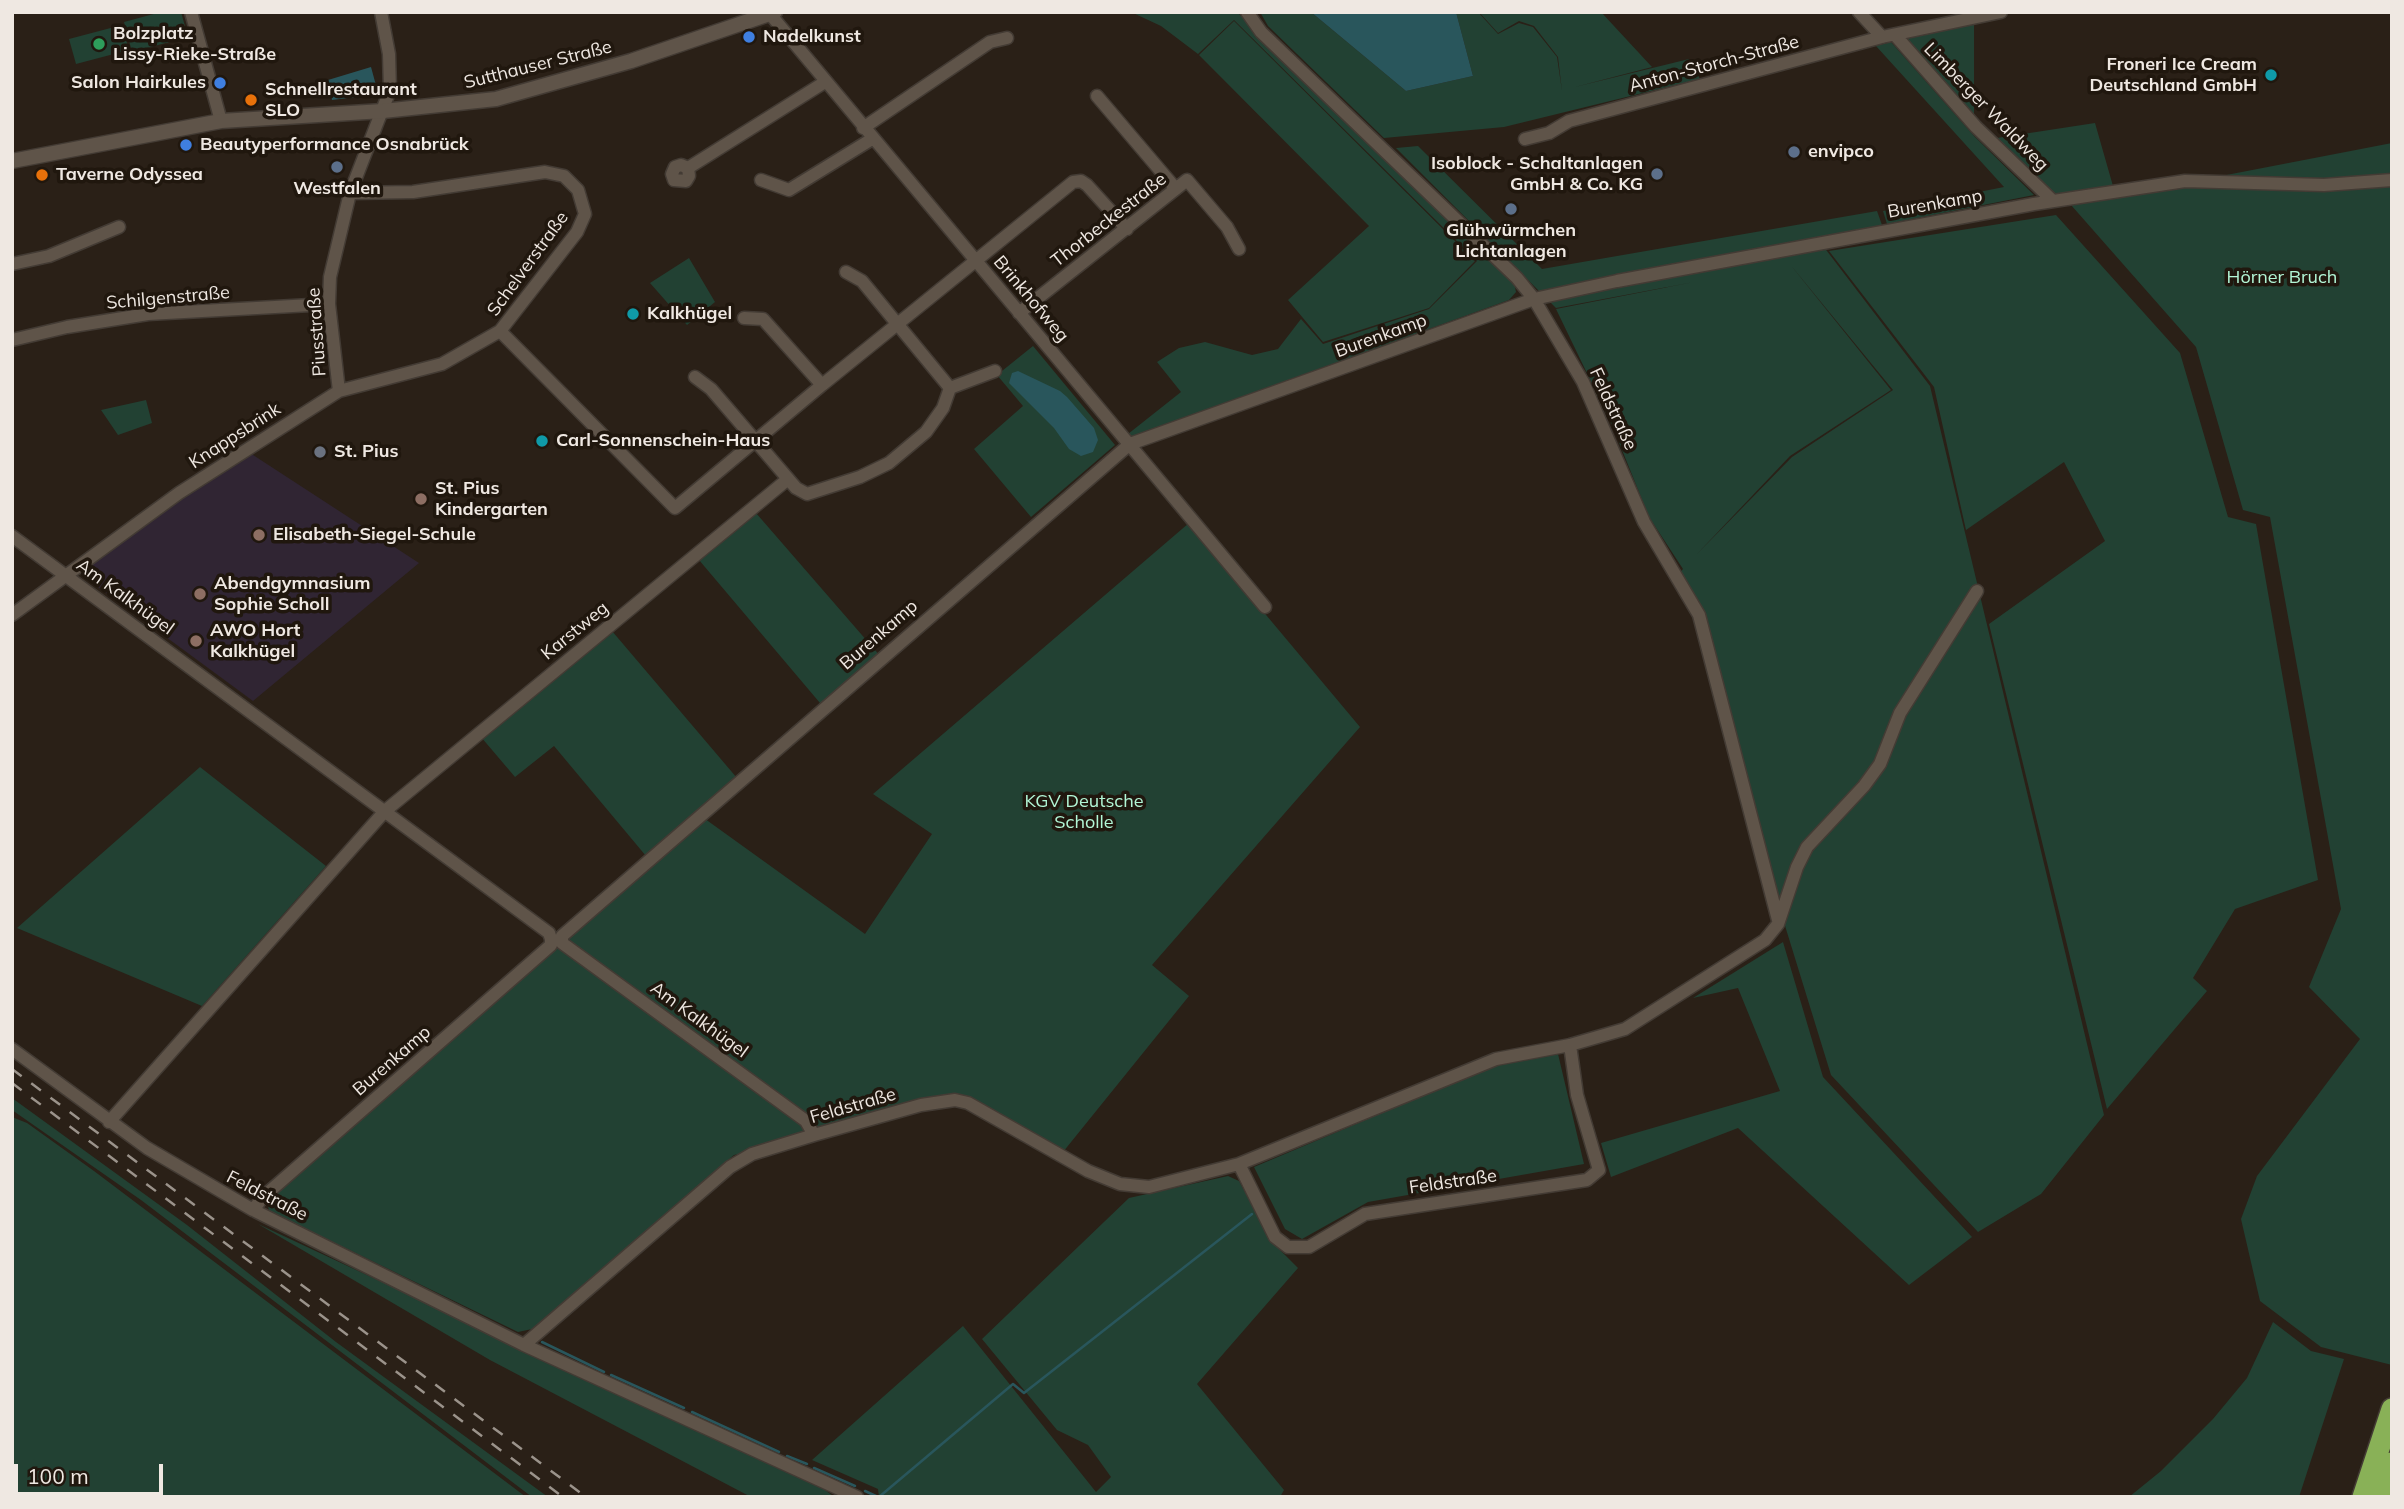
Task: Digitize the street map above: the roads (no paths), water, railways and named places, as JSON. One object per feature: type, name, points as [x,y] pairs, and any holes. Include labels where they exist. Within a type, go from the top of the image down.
[{"type":"highway","points":[[2363,1497],[2392,1409]]},
{"type":"highway","points":[[2380,1497],[2392,1463]]},
{"type":"street","points":[[191,12],[221,121]]},
{"type":"street","name":"Piusstraße","points":[[339,391],[329,304],[335,248],[350,193],[383,111],[392,72],[381,12]]},
{"type":"street","name":"Feldstraße","points":[[1247,12],[1261,32],[1517,278],[1534,299],[1583,382],[1644,522],[1699,615],[1778,920]]},
{"type":"street","points":[[1859,12],[1888,36]]},
{"type":"street","name":"Anton-Storch-Straße","points":[[1525,139],[1549,133],[1569,121],[1888,36],[2001,12]]},
{"type":"street","name":"Sutthauser Straße","points":[[12,161],[221,121],[383,111],[495,99],[631,61],[772,13]]},
{"type":"street","name":"Brinkhofweg","points":[[772,13],[872,139],[1265,607]]},
{"type":"street","name":"Limberger Waldweg","points":[[1888,36],[1976,127],[2053,201]]},
{"type":"street","points":[[863,128],[990,42],[1007,38]]},
{"type":"street","points":[[688,169],[825,82]]},
{"type":"street","points":[[1097,96],[1177,189]]},
{"type":"street","points":[[761,180],[789,190],[872,139]]},
{"type":"street","name":"Schelverstraße","points":[[350,193],[413,192],[542,173],[564,176],[578,190],[585,214],[577,232],[500,331],[675,508],[756,442]]},
{"type":"street","points":[[756,442],[975,260],[1001,244],[1073,182],[1082,180],[1127,229]]},
{"type":"street","name":"Thorbeckestraße","points":[[1019,313],[1187,180],[1227,227],[1239,249]]},
{"type":"street","name":"Burenkamp","points":[[253,1210],[283,1179],[557,937],[1130,444],[1534,299],[1802,246],[2053,201],[2185,181],[2323,185],[2392,180]]},
{"type":"street","points":[[12,264],[48,256],[119,227]]},
{"type":"street","points":[[846,272],[862,281],[950,388]]},
{"type":"street","name":"Schilgenstraße","points":[[12,340],[67,327],[148,314],[329,304]]},
{"type":"street","points":[[744,318],[763,319],[822,385]]},
{"type":"street","name":"Knappsbrink","points":[[12,615],[179,494],[339,391],[442,364],[500,331]]},
{"type":"street","points":[[950,388],[995,371]]},
{"type":"street","points":[[695,377],[711,389],[788,479],[807,494],[859,477],[889,463],[926,432],[943,408],[950,388]]},
{"type":"street","name":"Karstweg","points":[[384,811],[788,479]]},
{"type":"street","name":"Am Kalkhügel","points":[[12,536],[806,1121],[814,1135]]},
{"type":"street","name":"Feldstraße","points":[[524,1345],[730,1167],[752,1154],[814,1135],[921,1105],[956,1100],[968,1103],[1088,1171],[1120,1184],[1149,1187],[1239,1164],[1496,1059],[1570,1045],[1625,1029],[1765,940],[1778,924],[1797,867],[1807,847],[1864,786],[1880,764],[1900,713],[1977,592]]},
{"type":"street","points":[[109,1122],[384,811]]},
{"type":"street","name":"Feldstraße","points":[[1239,1164],[1275,1237],[1288,1247],[1309,1247],[1365,1214],[1587,1180],[1599,1170],[1577,1095],[1570,1045]]},
{"type":"street","name":"Feldstraße","points":[[12,1049],[109,1122],[178,1169],[253,1210],[524,1345],[857,1497]]},
{"type":"water","points":[[1311,12],[1456,12],[1473,76],[1406,91]]},
{"type":"water","points":[[371,67],[377,89],[371,95],[332,100],[328,80]]},
{"type":"water","points":[[1018,371],[1067,397],[1094,428],[1098,440],[1093,452],[1081,456],[1069,449],[1054,428],[1009,383],[1012,373]]},
{"type":"waterway","points":[[879,1497],[1013,1384],[1024,1393],[1252,1214]]},
{"type":"waterway","points":[[542,1342],[604,1372]]},
{"type":"waterway","points":[[611,1375],[684,1408]]},
{"type":"waterway","points":[[692,1412],[779,1452]]},
{"type":"waterway","points":[[787,1456],[807,1464]]},
{"type":"waterway","points":[[814,1468],[855,1486]]},
{"type":"waterway","points":[[865,1491],[878,1497]]},
{"type":"railway","points":[[12,1069],[586,1497]]},
{"type":"railway","points":[[12,1083],[563,1497]]},
{"type":"place","name":"Nadelkunst","points":[[749,37]]},
{"type":"place","name":"Bolzplatz Lissy-Rieke-Straße","points":[[99,44]]},
{"type":"place","name":"Froneri Ice Cream Deutschland GmbH","points":[[2271,75]]},
{"type":"place","name":"Salon Hairkules","points":[[220,83]]},
{"type":"place","name":"Schnellrestaurant SLO","points":[[251,100]]},
{"type":"place","name":"Beautyperformance Osnabrück","points":[[186,145]]},
{"type":"place","name":"envipco","points":[[1794,152]]},
{"type":"place","name":"Westfalen","points":[[337,167]]},
{"type":"place","name":"Isoblock - Schaltanlagen GmbH & Co. KG","points":[[1657,174]]},
{"type":"place","name":"Taverne Odyssea","points":[[42,175]]},
{"type":"place","name":"Glühwürmchen Lichtanlagen","points":[[1511,209]]},
{"type":"place","name":"Kalkhügel","points":[[633,314]]},
{"type":"place","name":"Carl-Sonnenschein-Haus","points":[[542,441]]},
{"type":"place","name":"St. Pius","points":[[320,452]]},
{"type":"place","name":"St. Pius Kindergarten","points":[[421,499]]},
{"type":"place","name":"Elisabeth-Siegel-Schule","points":[[259,535]]},
{"type":"place","name":"Abendgymnasium Sophie Scholl","points":[[200,594]]},
{"type":"place","name":"AWO Hort Kalkhügel","points":[[196,641]]},
{"type":"park label","name":"Hörner Bruch","points":[[2282,278]]},
{"type":"park label","name":"KGV Deutsche Scholle","points":[[1084,812]]}]
